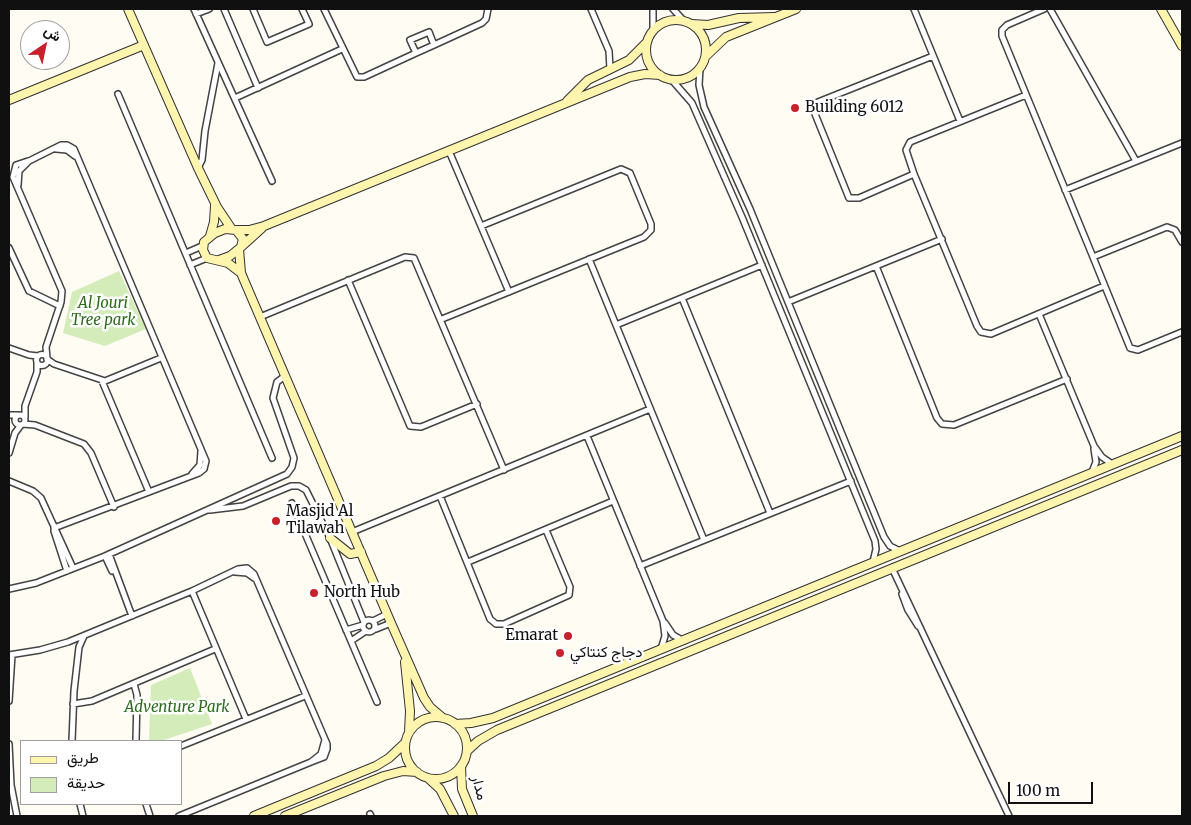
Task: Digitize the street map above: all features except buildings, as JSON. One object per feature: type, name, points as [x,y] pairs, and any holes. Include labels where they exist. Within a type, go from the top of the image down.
[{"type":"street","points":[[128,9],[214,201],[243,239],[240,248],[241,273],[424,698],[430,708],[455,724],[464,736],[466,751],[462,765],[447,777],[428,778]]},
{"type":"street","points":[[209,9],[195,11],[272,181]]},
{"type":"street","points":[[224,9],[258,88]]},
{"type":"street","points":[[253,9],[267,42],[308,24],[302,9]]},
{"type":"street","points":[[324,9],[353,72],[360,78],[482,23],[486,19],[488,9]]},
{"type":"street","points":[[591,9],[609,51],[610,69]]},
{"type":"street","points":[[652,9],[653,31]]},
{"type":"street","points":[[672,9],[684,21]]},
{"type":"street","points":[[796,9],[726,37],[714,46],[705,57],[700,68],[698,85],[702,102],[750,209],[884,537],[890,546],[900,551]]},
{"type":"street","points":[[914,9],[960,121]]},
{"type":"street","points":[[1044,9],[1007,25],[1002,30],[1002,36],[1127,344],[1132,349],[1138,350],[1182,332]]},
{"type":"street","points":[[1050,9],[1136,161]]},
{"type":"street","points":[[1161,9],[1182,46]]},
{"type":"street","points":[[566,102],[588,80],[634,57],[647,42],[653,31],[664,22],[684,21],[692,24],[776,17]]},
{"type":"street","points":[[692,24],[704,39],[705,57]]},
{"type":"street","points":[[416,53],[410,40],[429,32],[434,45]]},
{"type":"street","points":[[647,42],[648,60],[660,75]]},
{"type":"street","points":[[9,100],[144,45]]},
{"type":"street","points":[[234,98],[342,49]]},
{"type":"street","points":[[914,174],[859,198],[849,198],[844,192],[813,109],[816,104],[828,98],[933,56]]},
{"type":"street","points":[[198,168],[202,160],[205,131],[218,62]]},
{"type":"street","points":[[210,236],[234,229],[245,230],[264,226],[630,77],[645,74],[660,75],[671,79],[684,78],[700,68]]},
{"type":"street","points":[[671,79],[692,104],[762,265],[875,540],[876,549],[873,562]]},
{"type":"street","points":[[118,94],[272,458]]},
{"type":"street","points":[[1026,95],[908,144],[906,153],[914,174],[981,332],[991,334],[1104,286]]},
{"type":"street","points":[[1065,190],[1182,143]]},
{"type":"street","points":[[9,453],[19,418],[37,372],[38,359],[46,347],[62,296],[61,285],[13,177],[14,169],[18,163],[28,161],[54,149],[67,150],[77,158],[201,451],[200,465],[192,474],[114,507],[54,528]]},
{"type":"street","points":[[449,151],[509,292]]},
{"type":"street","points":[[442,319],[644,237],[651,230],[650,220],[631,175],[626,170],[619,170],[481,226]]},
{"type":"street","points":[[186,254],[202,246],[210,236],[215,215],[214,201]]},
{"type":"street","points":[[219,260],[240,248],[264,226]]},
{"type":"street","points":[[1093,257],[1167,227],[1175,230],[1182,242]]},
{"type":"street","points":[[788,302],[942,239]]},
{"type":"street","points":[[202,246],[207,258]]},
{"type":"street","points":[[9,248],[29,291],[60,306]]},
{"type":"street","points":[[260,316],[404,258],[412,257],[418,262],[504,470]]},
{"type":"street","points":[[190,265],[207,258],[231,265],[241,273]]},
{"type":"street","points":[[589,260],[704,540]]},
{"type":"street","points":[[616,326],[762,265]]},
{"type":"street","points":[[876,266],[937,418],[942,424],[954,425],[1066,379]]},
{"type":"street","points":[[348,280],[410,426],[421,427],[477,404]]},
{"type":"street","points":[[682,298],[770,514]]},
{"type":"street","points":[[1039,314],[1094,446],[1102,457],[1112,464]]},
{"type":"street","points":[[37,372],[46,361],[46,347]]},
{"type":"street","points":[[9,348],[102,381],[112,379],[161,358]]},
{"type":"street","points":[[38,359],[46,361]]},
{"type":"street","points":[[9,589],[36,583],[107,555],[279,479],[290,471],[294,463],[274,402],[276,384],[285,376]]},
{"type":"street","points":[[102,381],[149,492]]},
{"type":"street","points":[[352,532],[650,410]]},
{"type":"street","points":[[9,416],[19,418],[78,441],[87,447],[114,507]]},
{"type":"street","points":[[19,418],[22,424]]},
{"type":"street","points":[[22,424],[35,425]]},
{"type":"street","points":[[16,433],[22,424]]},
{"type":"street","points":[[587,436],[662,621],[665,636],[661,649]]},
{"type":"street","points":[[455,724],[471,723],[493,718],[1182,436]]},
{"type":"street","points":[[1092,472],[1096,462],[1094,446]]},
{"type":"street","points":[[466,751],[497,730],[1182,450]]},
{"type":"street","points":[[279,479],[282,490]]},
{"type":"street","points":[[9,481],[39,495],[70,570]]},
{"type":"street","points":[[640,566],[851,481]]},
{"type":"street","points":[[210,510],[248,504],[295,486],[306,490],[330,538],[366,632]]},
{"type":"street","points":[[245,494],[245,500],[248,504]]},
{"type":"street","points":[[440,496],[492,621],[499,625],[565,598],[570,592],[546,530]]},
{"type":"street","points":[[468,562],[613,501]]},
{"type":"street","points":[[292,503],[377,702]]},
{"type":"street","points":[[330,538],[350,554],[361,552]]},
{"type":"street","points":[[107,555],[132,616]]},
{"type":"street","points":[[9,701],[10,655],[40,650],[68,642],[192,591],[241,568],[253,571],[325,739],[327,746],[326,755],[319,760],[179,816]]},
{"type":"street","points":[[892,568],[1009,816]]},
{"type":"street","points":[[192,591],[246,719]]},
{"type":"street","points":[[346,630],[387,614]]},
{"type":"street","points":[[373,621],[376,628]]},
{"type":"street","points":[[662,621],[673,635],[682,640]]},
{"type":"street","points":[[351,641],[366,632],[371,632],[376,628],[391,623]]},
{"type":"street","points":[[395,632],[408,673],[409,732],[405,744],[408,761],[417,772],[428,778],[440,789],[454,816]]},
{"type":"street","points":[[72,740],[73,704],[79,652],[85,635]]},
{"type":"street","points":[[68,642],[79,652]]},
{"type":"street","points":[[73,704],[92,701],[215,649]]},
{"type":"street","points":[[134,684],[137,695],[136,740]]},
{"type":"street","points":[[182,746],[305,696]]},
{"type":"street","points":[[409,732],[424,720],[443,718]]},
{"type":"street","points":[[9,744],[11,785],[17,816]]},
{"type":"street","points":[[254,816],[376,766],[405,744]]},
{"type":"street","name":"مدار","points":[[462,765],[462,789],[474,816]]},
{"type":"street","points":[[285,816],[384,776],[397,772],[417,772]]},
{"type":"green space","name":"Al Jouri Tree park","points":[[119,271],[146,329],[105,346],[63,333],[72,292]]},
{"type":"green space","name":"Adventure Park","points":[[190,668],[212,724],[164,740],[149,740],[151,685]]},
{"type":"place","name":"Building 6012","points":[[795,108]]},
{"type":"place","name":"Masjid Al Tilawah","points":[[276,521]]},
{"type":"place","name":"North Hub","points":[[314,593]]},
{"type":"place","name":"Emarat","points":[[568,636]]},
{"type":"place","name":"دجاج كنتاكي","points":[[560,653]]}]
